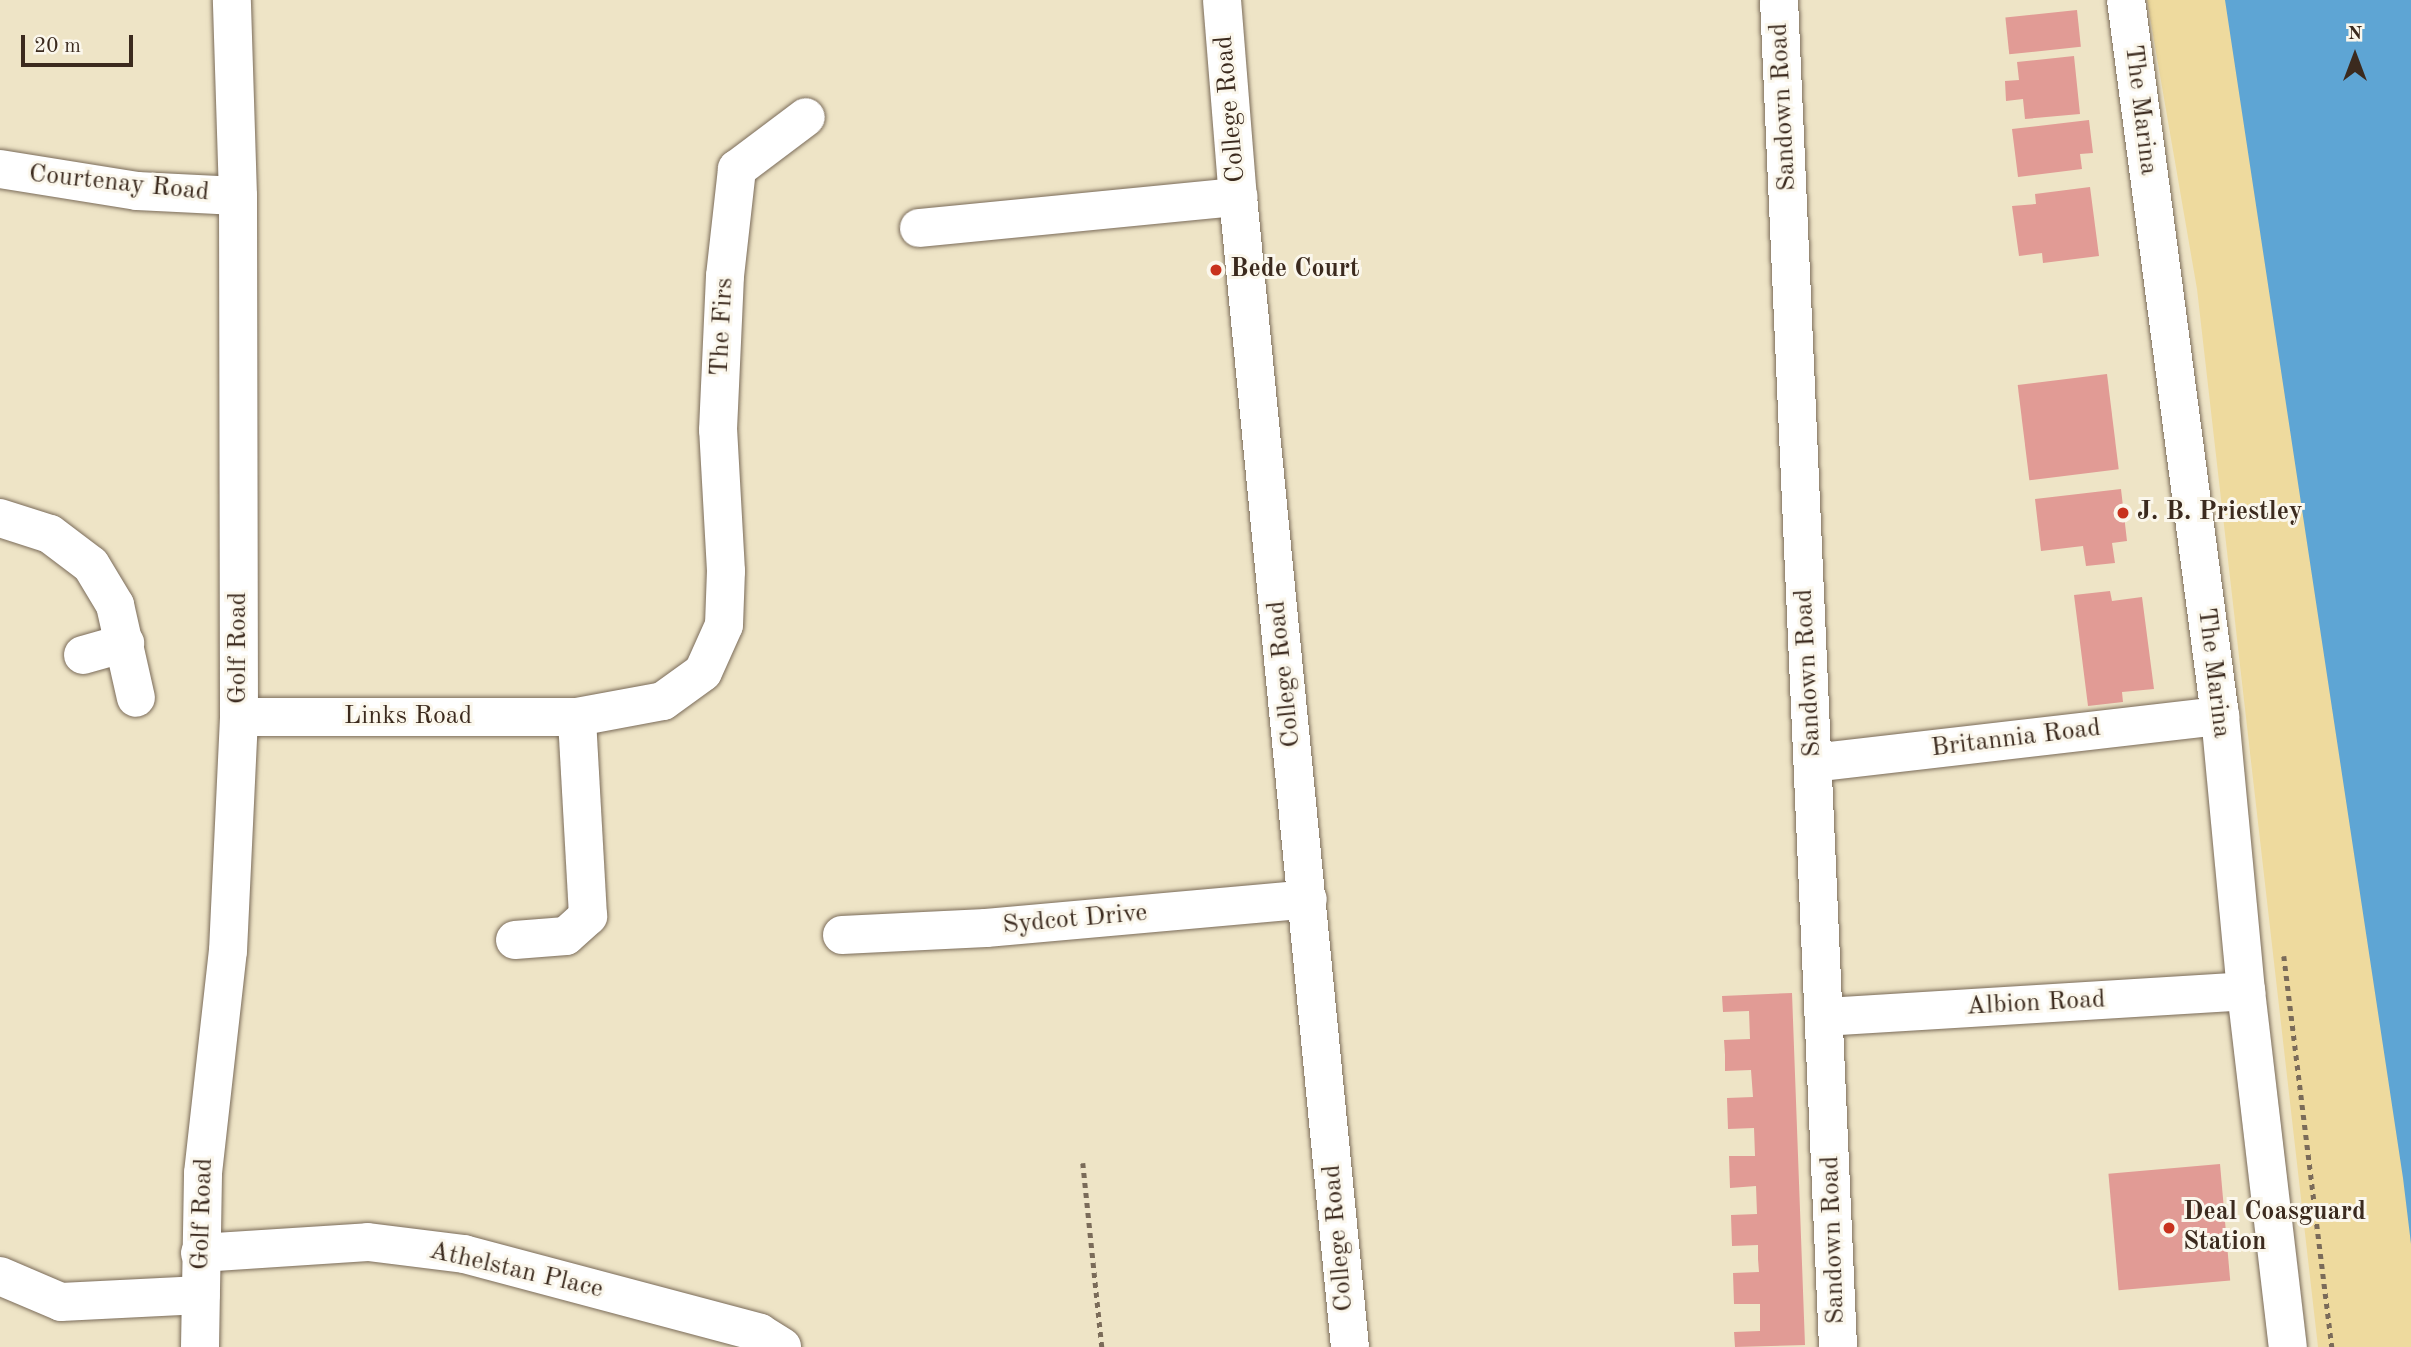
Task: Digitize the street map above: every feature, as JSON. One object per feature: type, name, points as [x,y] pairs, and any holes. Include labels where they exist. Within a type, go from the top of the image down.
[{"type":"street","name":"Golf Road","points":[[200,1347],[203,1173],[228,951],[239,717],[238,196],[232,0]]},
{"type":"street","name":"College Road","points":[[1222,0],[1238,197],[1350,1347]]},
{"type":"street","name":"Sandown Road","points":[[1779,0],[1838,1347]]},
{"type":"street","name":"The Marina","points":[[2126,0],[2220,716],[2246,992],[2288,1347]]},
{"type":"street","name":"The Firs","points":[[726,571],[718,430],[725,276],[737,169],[806,117]]},
{"type":"street","name":"Courtenay Road","points":[[0,169],[136,191],[238,196]]},
{"type":"street","points":[[919,228],[1238,197]]},
{"type":"street","points":[[0,517],[50,534],[90,565],[115,605],[136,698]]},
{"type":"street","name":"Links Road","points":[[239,717],[578,717],[663,701],[703,672],[724,625],[726,571]]},
{"type":"street","points":[[83,655],[125,643]]},
{"type":"street","name":"Britannia Road","points":[[1813,763],[2220,716]]},
{"type":"street","points":[[515,940],[566,936],[588,916],[578,717]]},
{"type":"street","name":"Sydcot Drive","points":[[842,935],[986,928],[1308,899]]},
{"type":"street","name":"Albion Road","points":[[1825,1017],[2246,992]]},
{"type":"street","name":"Athelstan Place","points":[[200,1253],[368,1242],[464,1254],[760,1333],[782,1347]]},
{"type":"street","name":"Golf Road","points":[[0,1276],[61,1303],[201,1295]]},
{"type":"path","points":[[1083,1163],[1102,1347]]},
{"type":"sand","points":[[2147,0],[2411,0],[2411,1347],[2318,1347],[2197,289]]},
{"type":"water","points":[[2225,0],[2411,0],[2411,1244],[2403,1178]]},
{"type":"building","points":[[2077,10],[2081,47],[2009,54],[2005,18]]},
{"type":"building","points":[[2074,56],[2080,114],[2025,119],[2023,99],[2006,101],[2005,81],[2019,80],[2017,62]]},
{"type":"building","points":[[2089,120],[2093,153],[2080,154],[2082,169],[2018,177],[2012,129]]},
{"type":"building","points":[[2090,187],[2099,256],[2043,263],[2042,253],[2019,256],[2012,206],[2036,204],[2035,194]]},
{"type":"building","points":[[2107,374],[2119,469],[2029,480],[2018,385]]},
{"type":"building","points":[[2121,489],[2127,541],[2112,543],[2115,563],[2086,566],[2083,546],[2041,551],[2035,499]]},
{"type":"building","points":[[2110,591],[2112,601],[2142,597],[2154,689],[2122,692],[2123,702],[2088,706],[2074,595]]},
{"type":"building","points":[[1792,993],[1805,1345],[1735,1347],[1734,1332],[1760,1331],[1760,1304],[1734,1304],[1733,1273],[1759,1272],[1758,1245],[1732,1246],[1731,1215],[1757,1214],[1756,1186],[1730,1188],[1729,1156],[1755,1156],[1754,1128],[1728,1129],[1727,1098],[1753,1097],[1751,1070],[1725,1071],[1724,1040],[1750,1039],[1749,1011],[1723,1012],[1722,996]]},
{"type":"building","name":"Deal Coasguard Station","points":[[2220,1164],[2230,1281],[2119,1290],[2108,1174]]},
{"type":"place","name":"Bede Court","points":[[1216,270]]},
{"type":"place","name":"J. B. Priestley","points":[[2123,513]]},
{"type":"place","name":"Deal Coasguard Station","points":[[2169,1228]]}]
